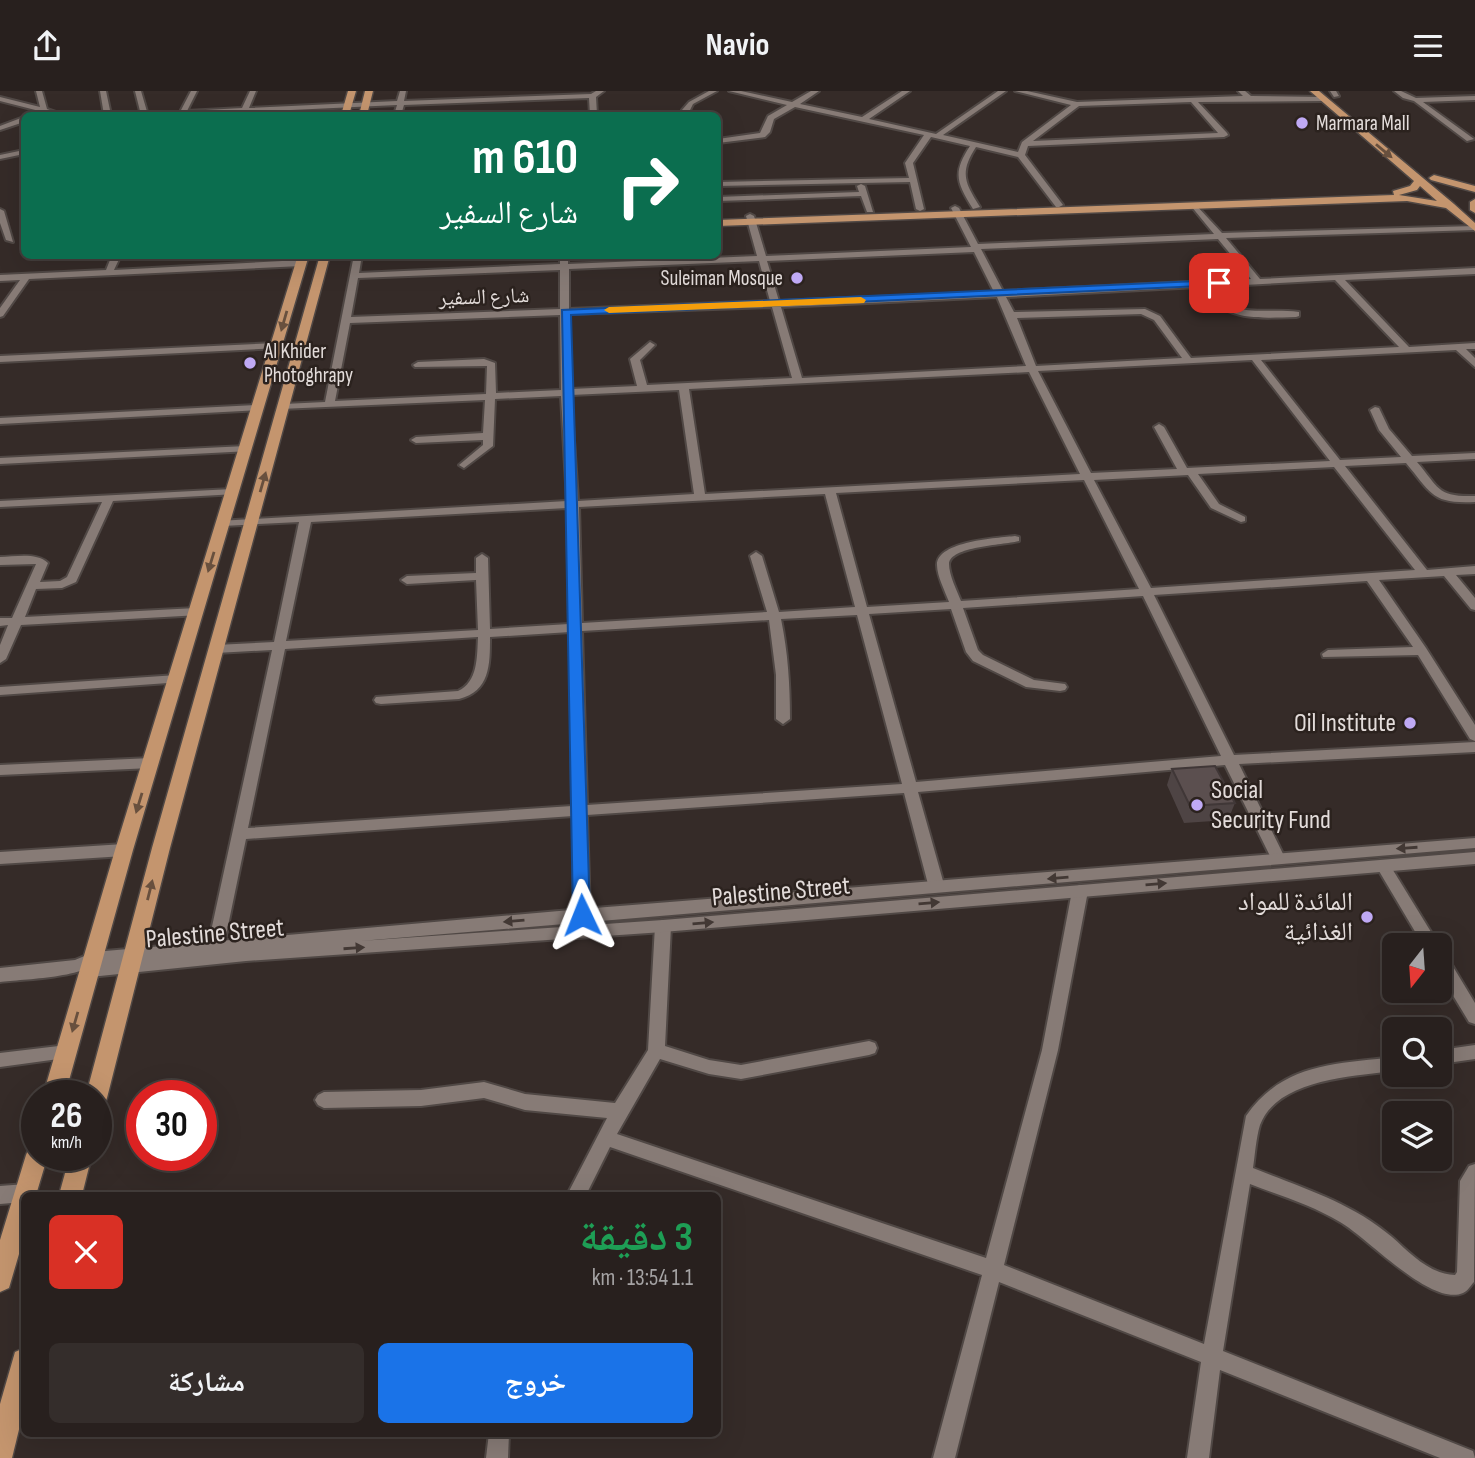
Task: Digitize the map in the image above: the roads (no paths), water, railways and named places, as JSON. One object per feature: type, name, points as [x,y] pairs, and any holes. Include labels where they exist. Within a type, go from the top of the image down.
[{"type":"main road","points":[[346,112],[352,91]]},
{"type":"main road","points":[[364,112],[369,91]]},
{"type":"main road","points":[[1314,91],[1331,94],[1404,153]]},
{"type":"main road","points":[[1331,94],[1419,180],[1475,228]]},
{"type":"main road","points":[[1424,169],[1455,195]]},
{"type":"main road","points":[[1434,178],[1475,189]]},
{"type":"main road","points":[[833,216],[870,211],[956,211],[976,207],[1398,193],[1414,188],[1419,180]]},
{"type":"main road","points":[[721,223],[752,219],[956,211],[1407,198],[1450,206]]},
{"type":"main road","points":[[1470,203],[1475,211]]},
{"type":"main road","points":[[721,217],[752,219]]},
{"type":"main road","points":[[59,1080],[87,965],[177,679],[302,259]]},
{"type":"main road","points":[[101,1080],[324,259]]},
{"type":"main road","points":[[26,1192],[32,1171]]},
{"type":"main road","points":[[72,1192],[77,1171]]},
{"type":"main road","points":[[0,1280],[21,1209]]},
{"type":"main road","points":[[0,1454],[21,1373]]},
{"type":"street","points":[[39,91],[45,112]]},
{"type":"street","points":[[103,91],[107,112]]},
{"type":"street","points":[[138,91],[144,112]]},
{"type":"street","points":[[184,112],[194,91]]},
{"type":"street","points":[[245,110],[253,91]]},
{"type":"street","points":[[399,112],[403,91]]},
{"type":"street","points":[[204,112],[592,96],[601,91]]},
{"type":"street","points":[[687,112],[687,106],[714,91]]},
{"type":"street","points":[[732,91],[1021,155],[1059,205]]},
{"type":"street","points":[[721,141],[762,135],[766,132],[771,118],[816,91]]},
{"type":"street","points":[[863,120],[907,91]]},
{"type":"street","points":[[920,209],[909,160],[933,135],[1003,91]]},
{"type":"street","points":[[1018,91],[1077,103],[1331,94]]},
{"type":"street","points":[[1241,91],[1250,98]]},
{"type":"street","points":[[1397,91],[1416,100],[1475,98]]},
{"type":"street","points":[[592,96],[594,112]]},
{"type":"street","points":[[0,99],[42,112]]},
{"type":"street","points":[[1460,99],[1475,110]]},
{"type":"street","points":[[1026,144],[1224,135],[1192,100]]},
{"type":"street","points":[[1416,100],[1470,139]]},
{"type":"street","points":[[1021,155],[1026,144],[1077,103]]},
{"type":"street","points":[[0,128],[21,121]]},
{"type":"street","points":[[974,145],[960,166],[962,184],[976,207]]},
{"type":"street","points":[[0,149],[21,153]]},
{"type":"street","points":[[0,157],[21,153]]},
{"type":"street","points":[[721,184],[858,179],[913,180]]},
{"type":"street","points":[[858,179],[870,211]]},
{"type":"street","points":[[721,199],[864,194]]},
{"type":"street","points":[[1195,206],[1257,281]]},
{"type":"street","points":[[0,211],[9,240]]},
{"type":"street","points":[[956,211],[1011,315],[1032,369],[1278,858]]},
{"type":"street","points":[[752,219],[774,304],[799,381]]},
{"type":"street","points":[[721,258],[1219,236],[1475,228]]},
{"type":"street","points":[[109,272],[115,259]]},
{"type":"street","points":[[0,278],[302,259]]},
{"type":"street","points":[[329,405],[357,259]]},
{"type":"street","points":[[354,275],[564,261],[663,259]]},
{"type":"street","points":[[564,261],[566,392],[573,506],[582,915]]},
{"type":"street","points":[[1011,315],[1075,312],[1149,299],[1200,284],[1475,271]]},
{"type":"street","points":[[0,314],[27,276]]},
{"type":"street","points":[[1338,277],[1408,350]]},
{"type":"street","points":[[1200,284],[1220,305],[1232,310],[1296,314]]},
{"type":"street","points":[[1061,290],[1075,312]]},
{"type":"street","name":"شارع السفير","points":[[347,320],[1061,290],[1149,299]]},
{"type":"street","points":[[1149,299],[1157,318],[1189,361]]},
{"type":"street","points":[[643,390],[635,359],[650,345]]},
{"type":"street","points":[[284,407],[1475,346]]},
{"type":"street","points":[[0,359],[276,347]]},
{"type":"street","points":[[1459,347],[1475,363]]},
{"type":"street","points":[[1255,358],[1424,574]]},
{"type":"street","points":[[418,365],[492,365],[488,446],[464,465]]},
{"type":"street","points":[[684,387],[700,499]]},
{"type":"street","points":[[0,421],[258,408]]},
{"type":"street","points":[[1375,410],[1384,430],[1440,496],[1451,500],[1475,499]]},
{"type":"street","points":[[1159,427],[1215,506],[1241,519]]},
{"type":"street","points":[[415,440],[490,436]]},
{"type":"street","points":[[0,461],[246,449]]},
{"type":"street","points":[[223,523],[1475,456]]},
{"type":"street","points":[[830,491],[937,888]]},
{"type":"street","points":[[0,504],[232,492]]},
{"type":"street","points":[[33,586],[62,584],[72,579],[109,499]]},
{"type":"street","points":[[216,946],[306,518]]},
{"type":"street","points":[[1015,540],[957,549],[945,554],[942,559],[943,566],[972,652],[978,658],[1031,684],[1060,687]]},
{"type":"street","points":[[756,556],[775,615],[785,673],[783,719]]},
{"type":"street","points":[[381,700],[467,693],[478,682],[484,635],[482,558]]},
{"type":"street","points":[[0,561],[41,561],[18,622],[0,659]]},
{"type":"street","points":[[216,649],[484,635],[1475,570]]},
{"type":"street","points":[[1447,572],[1475,606]]},
{"type":"street","points":[[407,580],[482,576]]},
{"type":"street","points":[[1370,576],[1422,651],[1475,736]]},
{"type":"street","points":[[0,622],[196,612]]},
{"type":"street","points":[[1328,654],[1422,651]]},
{"type":"street","points":[[0,691],[177,679]]},
{"type":"street","points":[[239,834],[910,788],[1230,760],[1475,747]]},
{"type":"street","points":[[0,771],[151,763]]},
{"type":"street","name":"Palestine Street","points":[[0,975],[133,960],[663,926],[1080,891],[1210,872],[1278,858],[1475,843]]},
{"type":"street","points":[[0,859],[124,850]]},
{"type":"street","name":"Palestine Street","points":[[133,960],[216,946],[937,888],[1210,872],[1383,866],[1475,858]]},
{"type":"street","points":[[1383,866],[1424,933]]},
{"type":"street","points":[[944,1458],[1050,1050],[1080,891]]},
{"type":"street","points":[[578,1192],[620,1111],[656,1051],[663,926]]},
{"type":"street","points":[[1452,980],[1475,1017]]},
{"type":"street","points":[[656,1051],[709,1067],[741,1072],[869,1048]]},
{"type":"street","points":[[0,1060],[67,1052]]},
{"type":"street","points":[[1452,1055],[1475,1052]]},
{"type":"street","points":[[1198,1458],[1212,1355],[1252,1122],[1268,1098],[1298,1080],[1313,1075],[1382,1066]]},
{"type":"street","points":[[324,1100],[421,1098],[484,1090],[524,1102],[620,1111]]},
{"type":"street","points":[[607,1138],[993,1270],[1466,1458]]},
{"type":"street","points":[[1244,1173],[1355,1220],[1428,1278],[1451,1286],[1459,1285],[1467,1275],[1469,1181],[1475,1172]]},
{"type":"street","points":[[0,1195],[21,1195]]},
{"type":"street","points":[[497,1458],[499,1437]]},
{"type":"place","name":"Marmara Mall","points":[[1302,123]]},
{"type":"place","name":"Suleiman Mosque","points":[[797,278]]},
{"type":"place","name":"Al Khider Photoghrapy","points":[[250,363]]},
{"type":"place","name":"Oil Institute","points":[[1410,723]]},
{"type":"place","name":"Social Security Fund","points":[[1197,805]]},
{"type":"place","name":"المائدة للمواد الغذائية","points":[[1367,917]]}]
